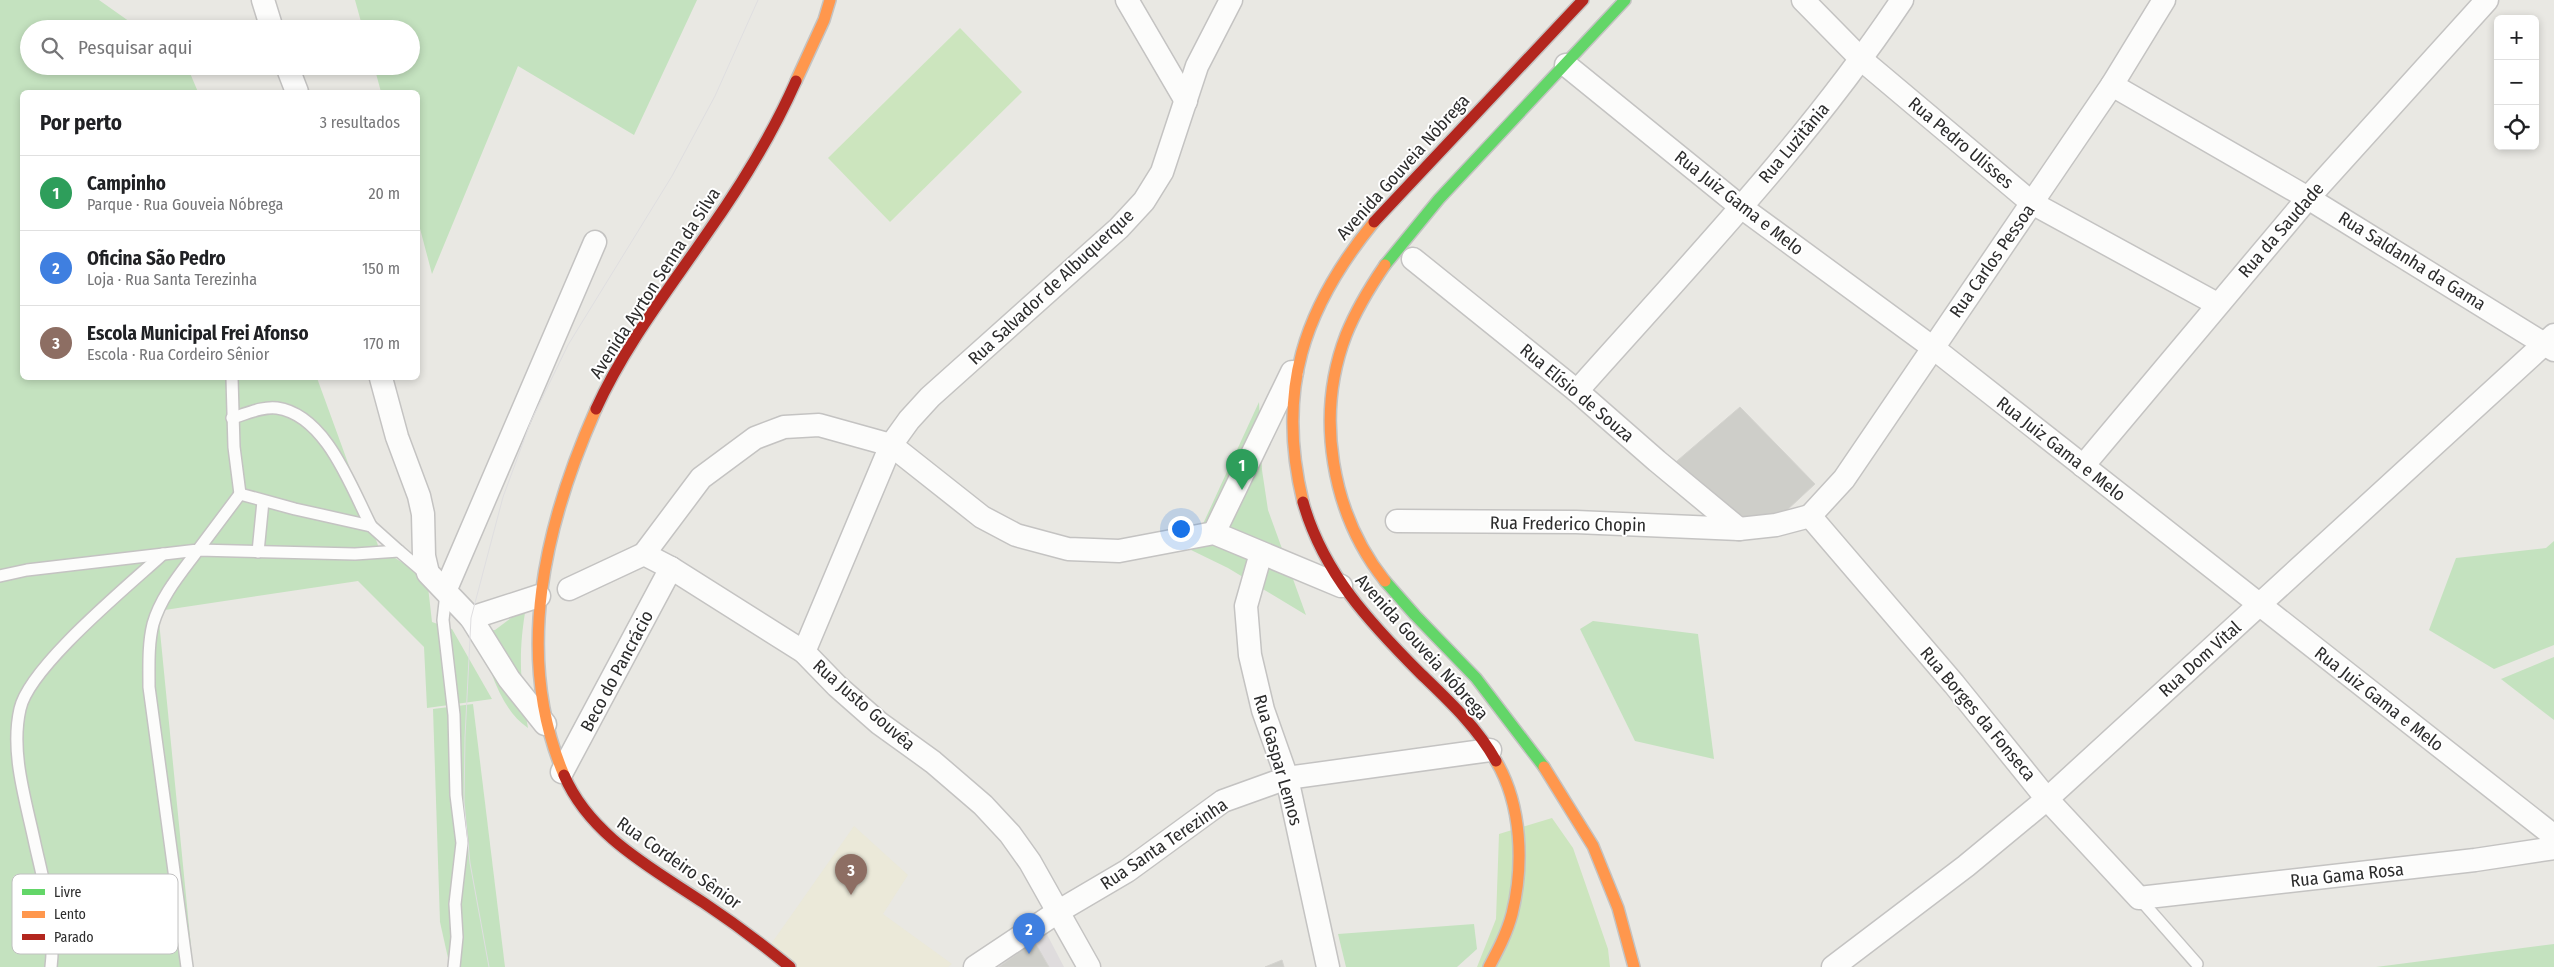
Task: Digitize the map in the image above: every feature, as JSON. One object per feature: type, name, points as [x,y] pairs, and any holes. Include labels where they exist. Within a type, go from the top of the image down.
[{"type":"street","points":[[263,0],[269,20]]},
{"type":"street","name":"Avenida Ayrton Senna da Silva","points":[[539,596],[545,560],[564,494],[586,433],[605,389],[623,357],[729,202],[769,137],[824,20],[830,0]]},
{"type":"street","points":[[1127,0],[1186,101]]},
{"type":"street","name":"Rua Salvador de Albuquerque","points":[[804,652],[891,445],[909,420],[930,397],[1119,228],[1144,200],[1162,172],[1197,66],[1231,0]]},
{"type":"street","name":"Avenida Gouveia Nóbrega","points":[[1489,967],[1502,942],[1512,912],[1518,866],[1516,827],[1510,789],[1490,750],[1460,713],[1372,622],[1341,586],[1317,543],[1300,495],[1292,452],[1292,406],[1299,358],[1326,292],[1366,231],[1583,0]]},
{"type":"street","name":"Avenida Gouveia Nóbrega","points":[[1625,0],[1411,232],[1376,279],[1354,315],[1336,379],[1332,429],[1334,466],[1344,509],[1359,539],[1381,576],[1476,679],[1530,746],[1564,797],[1595,849],[1627,936],[1634,967]]},
{"type":"street","name":"Rua Pedro Ulisses","points":[[1803,0],[1862,60],[2032,203],[2216,304]]},
{"type":"street","name":"Rua Luzitânia","points":[[1577,391],[1741,207],[1862,60],[1902,0]]},
{"type":"street","name":"Rua Carlos Pessoa","points":[[1810,516],[1844,479],[2112,85],[2164,0]]},
{"type":"street","name":"Rua da Saudade","points":[[2083,466],[2216,304],[2308,198],[2487,0]]},
{"type":"street","name":"Rua Juiz Gama e Melo","points":[[1566,65],[1741,207],[1932,347],[2554,836]]},
{"type":"street","points":[[290,75],[296,90]]},
{"type":"street","name":"Rua Saldanha da Gama","points":[[2112,85],[2308,198],[2551,342]]},
{"type":"street","points":[[439,584],[596,242]]},
{"type":"street","name":"Rua Elísio de Souza","points":[[1414,259],[1577,391],[1739,529]]},
{"type":"street","name":"Rua Dom Vital","points":[[1833,967],[1966,866],[2047,799],[2551,342]]},
{"type":"street","points":[[1214,533],[1299,358]]},
{"type":"street","points":[[382,380],[397,437],[419,496],[425,531],[424,556],[439,584],[471,618],[508,679],[545,724]]},
{"type":"street","points":[[569,589],[644,554],[701,478],[755,438],[784,427],[819,425],[891,445],[982,517],[1016,535],[1068,549],[1119,551],[1214,533],[1341,586]]},
{"type":"street","points":[[1739,529],[1776,525],[1810,516]]},
{"type":"street","name":"Rua Borges da Fonseca","points":[[1810,516],[1954,684],[2047,799],[2139,898]]},
{"type":"street","name":"Rua Frederico Chopin","points":[[1397,521],[1576,522],[1739,529]]},
{"type":"street","name":"Rua Gaspar Lemos","points":[[1261,553],[1246,606],[1250,655],[1263,710],[1286,778],[1328,967]]},
{"type":"street","name":"Rua Justo Gouvêa","points":[[644,554],[671,568],[804,652],[837,686],[879,723],[932,762],[983,805],[1015,841],[1059,911],[1089,967]]},
{"type":"street","name":"Beco do Pancrácio","points":[[562,772],[671,568]]},
{"type":"street","points":[[471,618],[539,596]]},
{"type":"street","name":"Rua Cordeiro Sênior","points":[[539,596],[537,675],[545,724],[562,772],[577,800],[616,844],[735,924],[790,967]]},
{"type":"street","name":"Rua Santa Terezinha","points":[[975,967],[1059,911],[1127,871],[1223,801],[1286,778],[1490,750]]},
{"type":"street","name":"Rua Gama Rosa","points":[[2139,898],[2475,860],[2554,848]]},
{"type":"lane","points":[[174,874],[149,687],[149,648],[153,624],[166,594],[240,494],[232,418],[232,380]]},
{"type":"lane","points":[[232,418],[276,408],[301,416],[321,434],[371,526],[439,584],[454,714],[456,795],[462,843],[455,904],[457,938],[454,967]]},
{"type":"lane","points":[[240,494],[371,526]]},
{"type":"lane","points":[[258,552],[263,500]]},
{"type":"lane","points":[[0,576],[26,570],[198,550],[355,554],[399,551]]},
{"type":"lane","points":[[41,874],[20,775],[17,729],[20,708],[29,686],[58,652],[162,554]]},
{"type":"lane","name":"Rua Borges da Fonseca","points":[[2139,898],[2196,964]]},
{"type":"lane","points":[[178,901],[187,967]]},
{"type":"lane","points":[[51,967],[52,954]]},
{"type":"shaded area","points":[[854,826],[908,875],[883,914],[952,964],[948,967],[780,967],[764,954]]},
{"type":"shaded area","points":[[1041,923],[1064,967],[975,967]]},
{"type":"green space","points":[[0,0],[99,0],[127,20],[20,20],[20,75],[191,75],[197,90],[20,90],[20,380],[318,380],[379,548],[427,578],[432,622],[452,629],[492,699],[427,708],[424,647],[358,581],[158,611],[193,967],[0,967]]},
{"type":"green space","points":[[355,0],[697,0],[634,135],[518,66],[432,274],[420,229],[420,90],[380,90],[376,75],[420,75],[420,20],[361,20]]},
{"type":"green space","points":[[960,28],[1022,92],[890,222],[828,158]]},
{"type":"green space","points":[[1259,402],[1262,470],[1268,510],[1306,615],[1228,568],[1191,550]]},
{"type":"green space","points":[[2554,541],[2554,645],[2494,669],[2429,630],[2456,558],[2546,548]]},
{"type":"green space","points":[[526,607],[523,623],[521,668],[528,728],[509,709],[502,697],[490,670],[477,631],[495,630]]},
{"type":"green space","points":[[1593,621],[1698,634],[1714,759],[1635,741],[1580,629]]},
{"type":"green space","points":[[2554,657],[2554,720],[2501,679]]},
{"type":"green space","points":[[473,704],[505,967],[450,967],[440,922],[433,709]]},
{"type":"green space","points":[[1552,818],[1573,848],[1608,949],[1610,967],[1477,967],[1496,919],[1499,834]]},
{"type":"green space","points":[[1474,924],[1477,949],[1457,967],[1346,967],[1338,934]]},
{"type":"green space","points":[[2554,944],[2554,967],[2376,967]]},
{"type":"building","points":[[1740,407],[1815,484],[1786,511],[1756,521],[1731,520],[1670,467]]},
{"type":"building","points":[[1034,941],[1049,967],[999,967]]},
{"type":"building","points":[[1282,960],[1284,967],[1265,967]]},
{"type":"tram line","points":[[489,967],[470,863],[464,802],[465,737],[471,618],[503,497],[531,421],[568,345],[672,176],[715,96],[758,0]]},
{"type":"traffic: fast","points":[[1385,265],[1439,199],[1625,0]]},
{"type":"traffic: fast","points":[[1385,581],[1476,678],[1544,767]]},
{"type":"traffic: slow","points":[[796,81],[824,20],[830,0]]},
{"type":"traffic: slow","points":[[1303,502],[1295,462],[1293,424],[1295,388],[1302,353],[1313,320],[1329,287],[1349,254],[1374,222]]},
{"type":"traffic: slow","points":[[1385,265],[1364,299],[1346,335],[1337,366],[1331,398],[1330,431],[1341,495],[1352,525],[1367,554],[1385,581]]},
{"type":"traffic: slow","points":[[564,775],[549,730],[540,683],[538,637],[542,590],[550,544],[562,498],[596,409]]},
{"type":"traffic: slow","points":[[1489,967],[1505,935],[1512,914],[1516,895],[1519,856],[1516,816],[1505,778],[1496,761]]},
{"type":"traffic: slow","points":[[1544,767],[1593,846],[1618,908],[1634,967]]},
{"type":"traffic: jam","points":[[1374,222],[1583,0]]},
{"type":"traffic: jam","points":[[596,409],[620,362],[663,296],[721,214],[767,140],[796,81]]},
{"type":"traffic: jam","points":[[1303,502],[1323,552],[1350,596],[1384,636],[1462,715],[1496,761]]},
{"type":"traffic: jam","points":[[564,775],[575,797],[590,816],[624,849],[726,918],[790,967]]},
{"type":"place","name":"Campinho","points":[[1242,490]]},
{"type":"place","name":"Escola Municipal Frei Afonso","points":[[851,895]]},
{"type":"place","name":"Oficina São Pedro","points":[[1029,954]]}]
